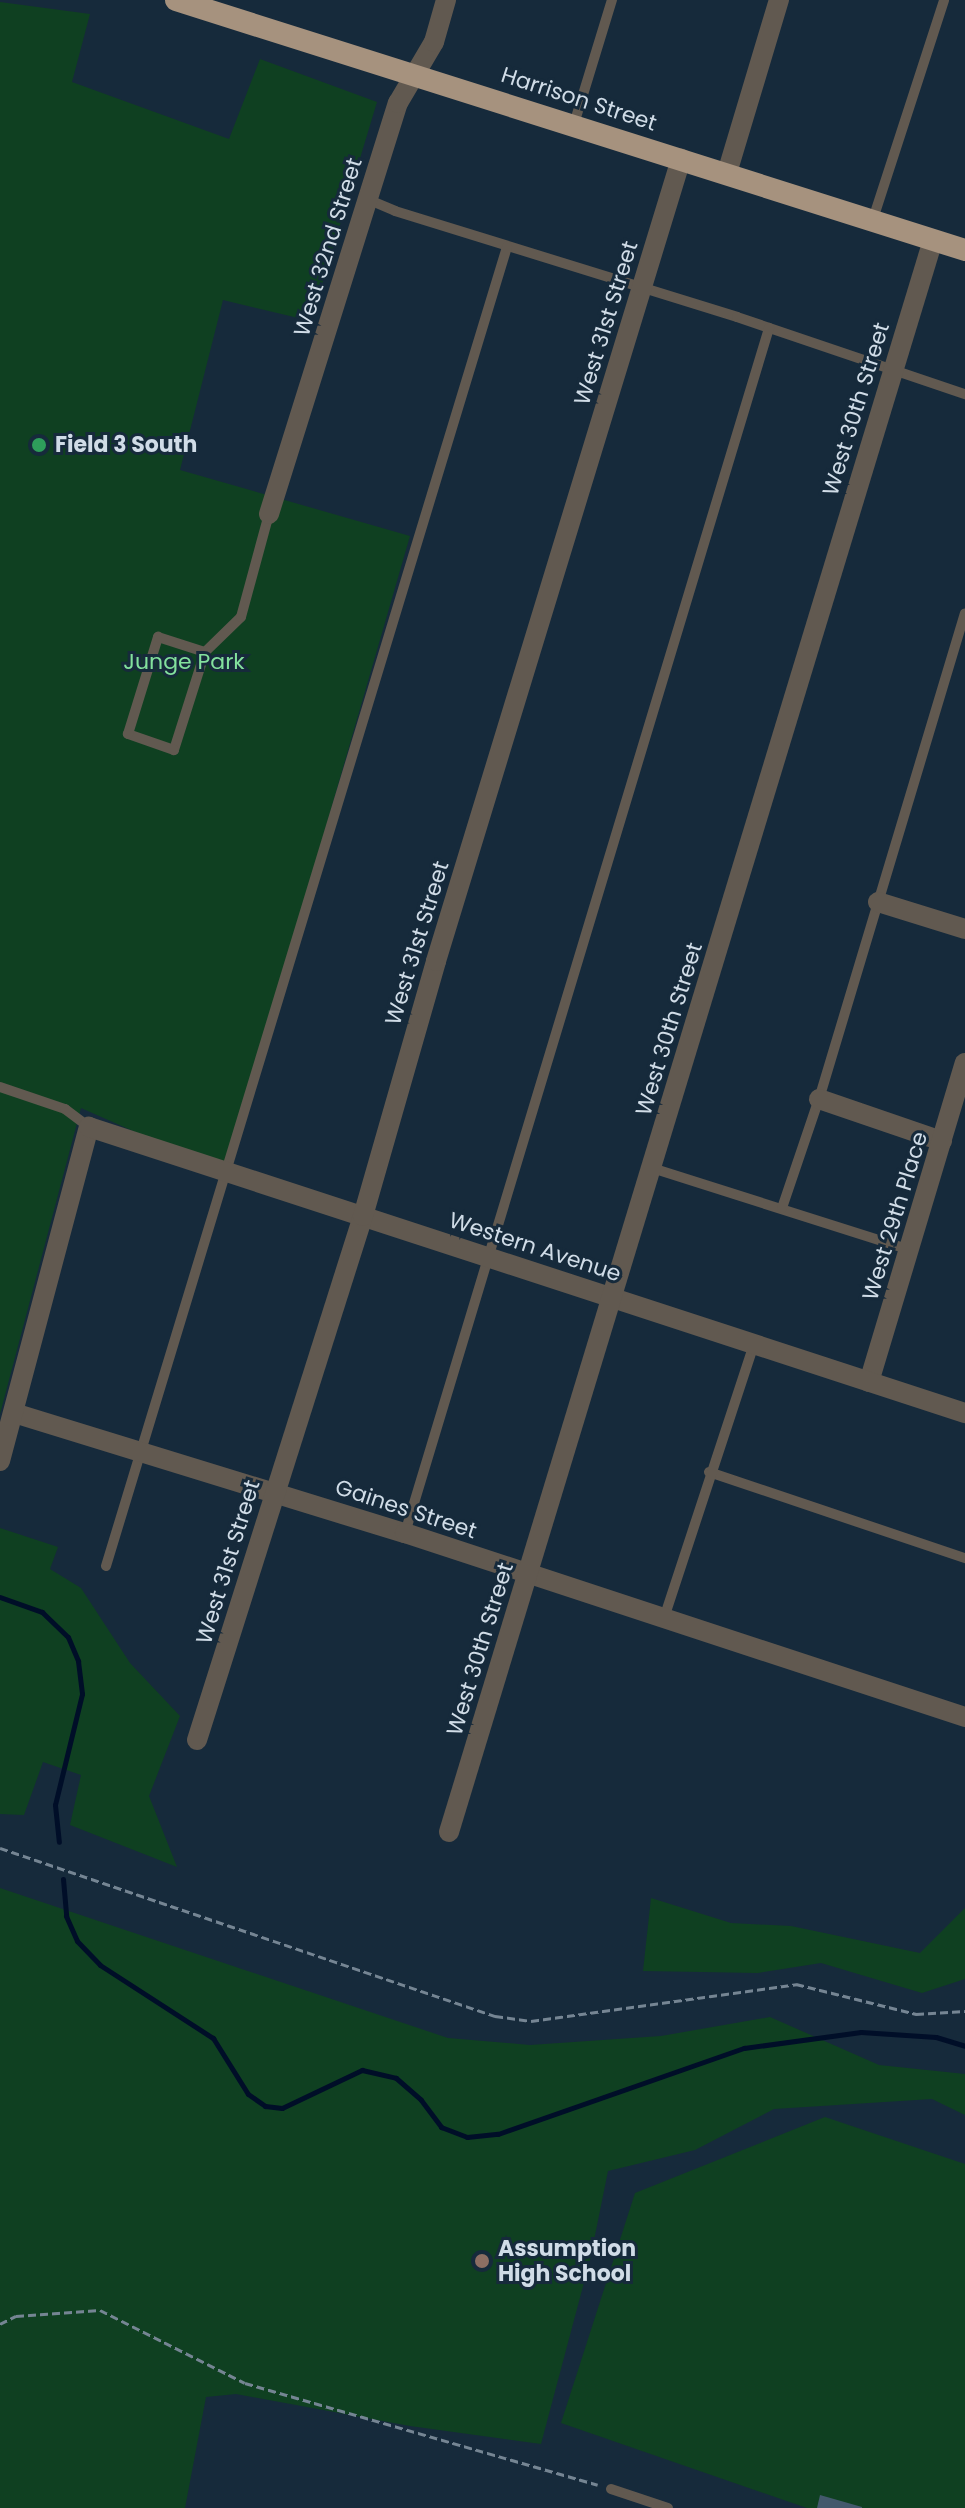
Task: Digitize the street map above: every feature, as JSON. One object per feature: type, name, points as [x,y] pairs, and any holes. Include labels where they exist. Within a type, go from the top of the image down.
[{"type":"highway","name":"Harrison Street","points":[[176,0],[416,73],[965,250]]},
{"type":"street","name":"West 32nd Street","points":[[269,514],[398,103],[434,42],[446,0]]},
{"type":"street","points":[[727,173],[779,0]]},
{"type":"street","name":"West 31st Street","points":[[197,1740],[363,1216],[436,961],[681,159]]},
{"type":"street","name":"West 30th Street","points":[[449,1832],[614,1298],[933,240]]},
{"type":"street","points":[[878,902],[965,929]]},
{"type":"street","name":"West 29th Place","points":[[869,1382],[965,1063]]},
{"type":"street","points":[[819,1099],[942,1141]]},
{"type":"street","points":[[0,1461],[89,1127]]},
{"type":"street","name":"Western Avenue","points":[[89,1127],[965,1413]]},
{"type":"street","name":"Gaines Street","points":[[14,1413],[405,1533],[965,1717]]},
{"type":"lane","points":[[574,124],[612,0]]},
{"type":"lane","points":[[873,219],[944,0]]},
{"type":"lane","points":[[367,199],[965,394]]},
{"type":"lane","points":[[106,1566],[507,247]]},
{"type":"lane","points":[[405,1533],[769,328]]},
{"type":"lane","points":[[205,652],[158,637],[128,734],[174,750],[205,652],[241,617],[269,514]]},
{"type":"lane","points":[[782,1208],[819,1099],[965,613]]},
{"type":"lane","points":[[0,1087],[65,1109],[89,1127]]},
{"type":"lane","points":[[652,1168],[910,1250]]},
{"type":"lane","points":[[664,1618],[709,1472],[754,1344]]},
{"type":"lane","points":[[709,1472],[965,1558]]},
{"type":"lane","points":[[611,2489],[668,2508]]},
{"type":"path","points":[[0,1848],[495,2016],[531,2021],[796,1984],[916,2014],[965,2011]]},
{"type":"path","points":[[0,2324],[16,2316],[100,2310],[245,2383],[611,2489]]},
{"type":"green space","name":"Junge Park","points":[[0,2],[90,14],[72,82],[229,139],[260,59],[377,102],[311,321],[223,300],[180,470],[410,536],[226,1172],[81,1108],[0,1414]]},
{"type":"green space","points":[[0,1528],[58,1547],[50,1569],[81,1588],[130,1663],[180,1716],[149,1796],[177,1867],[70,1825],[81,1775],[43,1762],[24,1815],[0,1814]]},
{"type":"green space","points":[[0,1888],[448,2038],[530,2045],[661,2036],[770,2017],[879,2065],[965,2074],[965,2115],[932,2099],[774,2109],[695,2150],[608,2171],[590,2260],[541,2444],[410,2426],[236,2394],[206,2397],[185,2508],[0,2508]]},
{"type":"green space","points":[[651,1898],[731,1923],[791,1926],[920,1953],[965,1908],[965,1979],[922,1993],[821,1963],[758,1973],[643,1971]]},
{"type":"green space","points":[[825,2117],[965,2164],[965,2508],[807,2508],[561,2423],[635,2193]]},
{"type":"building","points":[[820,2495],[862,2507],[862,2508],[817,2508]]},
{"type":"waterway","points":[[0,1597],[42,1612],[68,1637],[78,1661],[82,1694],[55,1805],[59,1842]]},
{"type":"waterway","points":[[63,1879],[66,1916],[77,1941],[100,1965],[213,2038],[248,2094],[265,2106],[282,2108],[362,2070],[396,2078],[421,2100],[441,2127],[467,2137],[498,2134],[744,2048],[861,2032],[936,2037],[965,2046]]},
{"type":"place","name":"Field 3 South","points":[[39,445]]},
{"type":"place","name":"Assumption High School","points":[[482,2261]]}]
